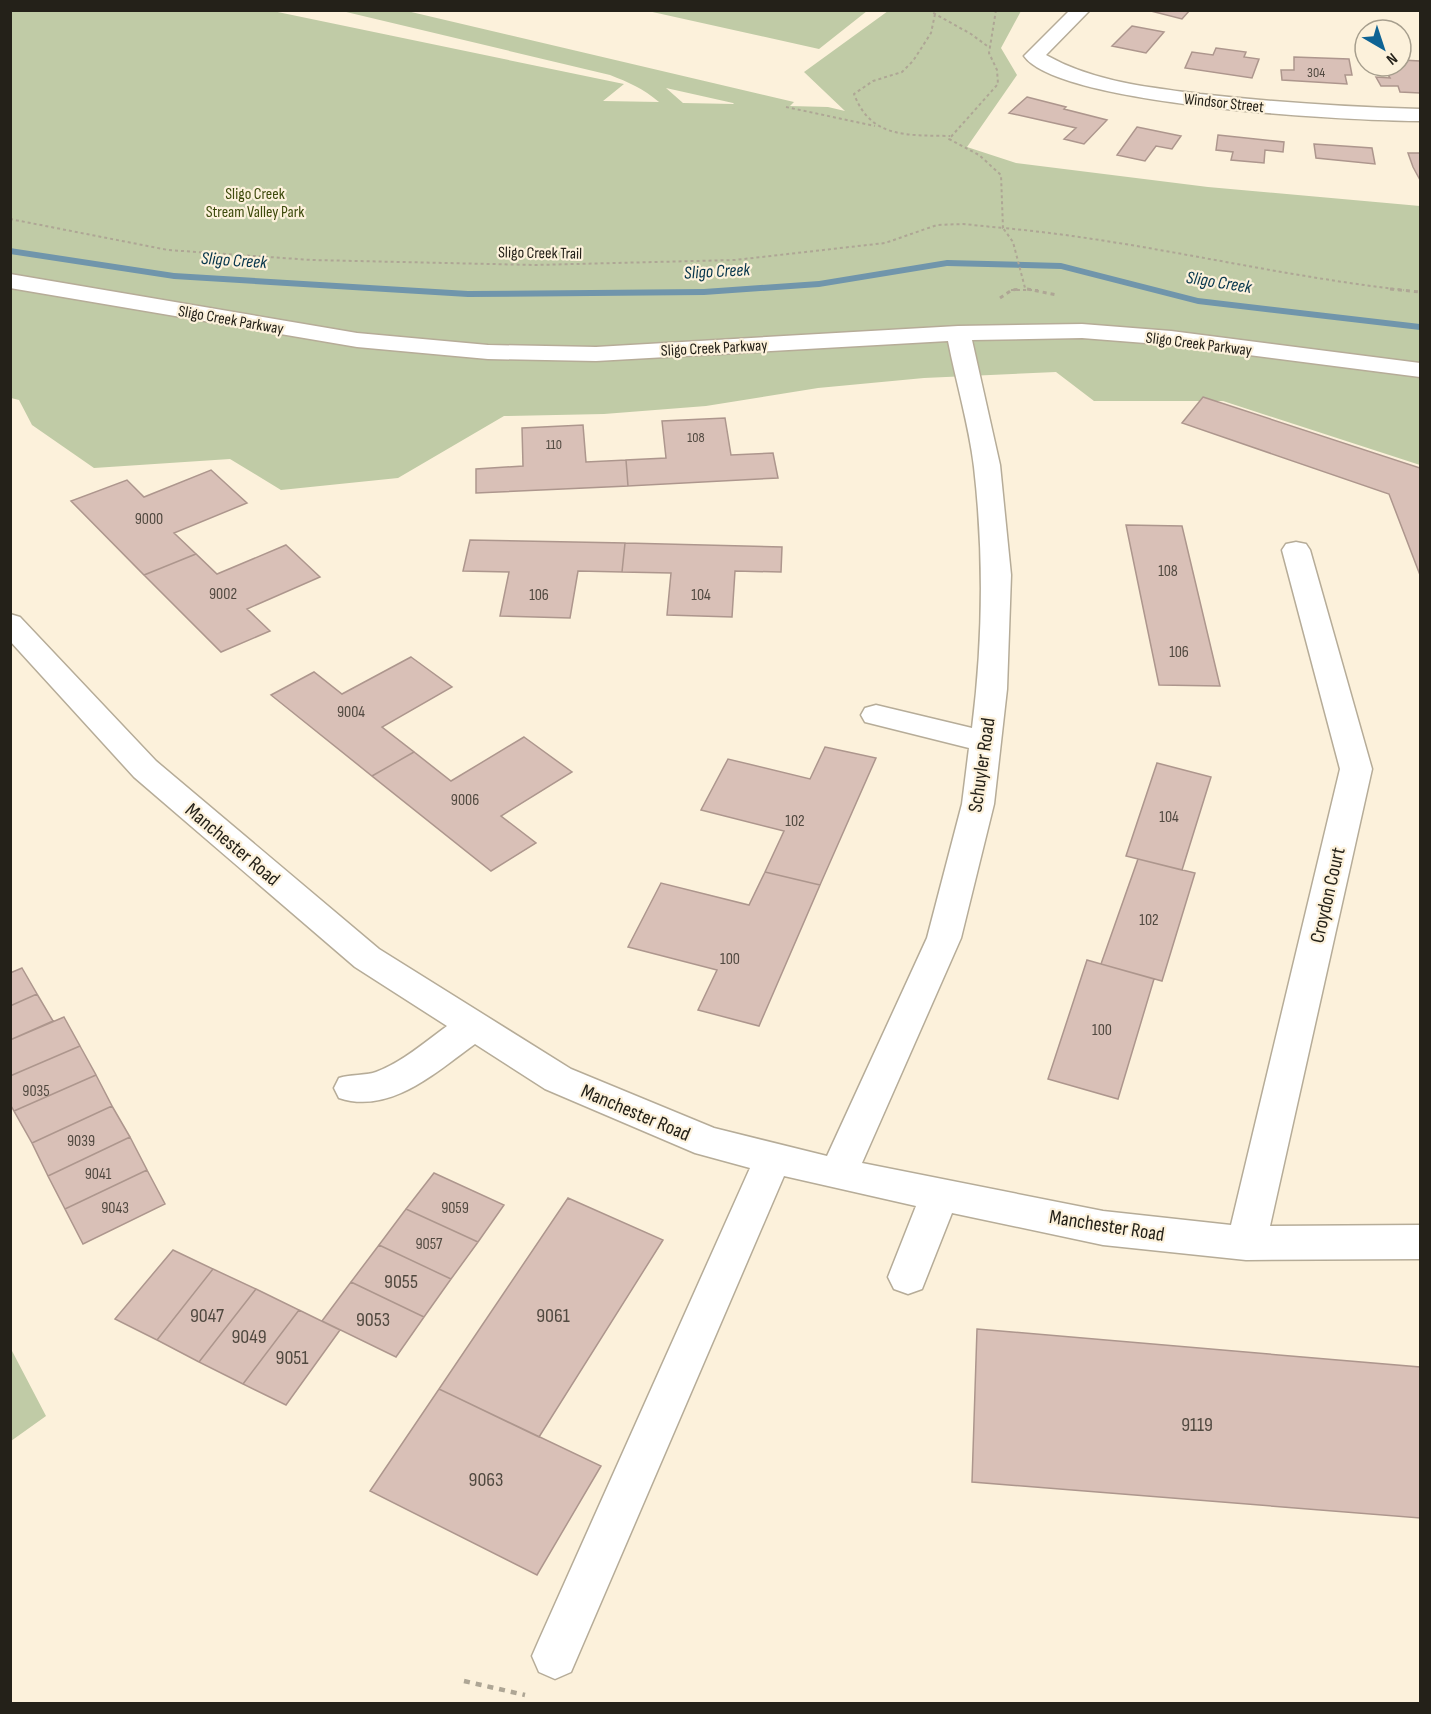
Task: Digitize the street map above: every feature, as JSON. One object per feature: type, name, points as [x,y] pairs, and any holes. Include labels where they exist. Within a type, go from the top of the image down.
[{"type":"street","name":"Windsor Street","points":[[1081,10],[1034,57],[1055,70],[1115,88],[1323,112],[1420,115]]},
{"type":"street","name":"Sligo Creek Parkway","points":[[10,281],[357,340],[489,352],[596,354],[958,333],[1082,331],[1171,338],[1420,370]]},
{"type":"street","name":"Schuyler Road","points":[[838,1174],[944,938],[978,804],[992,688],[997,575],[987,465],[958,333]]},
{"type":"street","name":"Croydon Court","points":[[1246,1243],[1356,769],[1296,550]]},
{"type":"street","name":"Manchester Road","points":[[10,623],[145,769],[367,958],[558,1079],[708,1142],[838,1174],[1103,1228],[1246,1243],[1420,1242]]},
{"type":"street","points":[[876,715],[985,742]]},
{"type":"street","points":[[352,1088],[380,1087],[413,1069],[474,1026]]},
{"type":"street","points":[[555,1656],[773,1158]]},
{"type":"street","points":[[908,1277],[940,1195]]},
{"type":"path","points":[[928,10],[990,48]]},
{"type":"path","points":[[786,107],[875,126],[898,134],[950,136],[998,84],[997,70],[991,60],[990,48],[996,10]]},
{"type":"path","points":[[875,126],[858,110],[854,94],[873,81],[902,72],[913,62],[931,33],[935,14]]},
{"type":"path","points":[[950,136],[951,141],[979,155],[1001,175],[1003,228],[1013,242],[1025,288]]},
{"type":"path","name":"Sligo Creek Trail","points":[[10,219],[168,250],[312,260],[535,265],[624,265],[735,260],[885,243],[936,225],[963,224],[1053,231],[1317,279],[1420,292]]},
{"type":"green space","name":"Sligo Creek Stream Valley Park","points":[[268,10],[624,84],[603,101],[659,102],[636,86],[610,75],[342,11],[407,11],[794,102],[790,106],[828,107],[845,111],[804,72],[888,11],[1021,11],[1001,48],[1017,75],[967,147],[1016,163],[1208,187],[1420,206],[1420,465],[1223,401],[1094,401],[1056,372],[924,378],[818,388],[706,406],[604,414],[504,416],[398,478],[281,490],[230,459],[94,468],[32,425],[19,400],[11,398],[10,11]],"holes":[[[666,88],[733,103],[683,103]]]},
{"type":"green space","points":[[648,11],[867,11],[819,49]]},
{"type":"green space","points":[[11,1349],[46,1416],[10,1441]]},
{"type":"building","points":[[1147,10],[1190,10],[1182,19]]},
{"type":"building","points":[[1132,26],[1164,32],[1146,53],[1112,46]]},
{"type":"building","points":[[1216,48],[1246,52],[1244,57],[1259,59],[1252,78],[1185,68],[1192,52],[1213,55]]},
{"type":"building","points":[[1294,57],[1349,59],[1352,75],[1345,75],[1347,84],[1282,80],[1281,70],[1294,70]]},
{"type":"building","points":[[1413,61],[1420,61],[1420,93],[1400,92],[1398,86],[1381,86],[1377,78],[1413,78]]},
{"type":"building","points":[[1027,97],[1107,120],[1084,144],[1064,139],[1076,128],[1009,113]]},
{"type":"building","points":[[1137,127],[1181,136],[1172,149],[1156,146],[1145,161],[1117,155]]},
{"type":"building","points":[[1218,135],[1284,142],[1283,152],[1265,150],[1264,163],[1231,160],[1233,152],[1216,150]]},
{"type":"building","points":[[1314,144],[1372,148],[1375,164],[1316,158]]},
{"type":"building","points":[[1408,153],[1420,153],[1420,180],[1413,167]]},
{"type":"building","points":[[1203,397],[1420,468],[1420,575],[1389,494],[1182,423]]},
{"type":"building","points":[[725,418],[731,455],[773,453],[778,478],[628,486],[626,460],[666,458],[662,421]]},
{"type":"building","points":[[583,425],[586,462],[626,460],[628,486],[476,493],[476,469],[523,466],[522,428]]},
{"type":"building","points":[[211,470],[247,503],[174,533],[196,554],[144,575],[71,501],[127,480],[144,497]]},
{"type":"building","points":[[1126,525],[1182,526],[1220,686],[1159,685]]},
{"type":"building","points":[[470,540],[625,543],[622,572],[578,571],[570,618],[500,616],[509,572],[463,571]]},
{"type":"building","points":[[625,543],[782,547],[781,572],[735,571],[732,617],[667,615],[671,573],[622,572]]},
{"type":"building","points":[[286,545],[320,577],[247,609],[270,631],[221,652],[144,575],[196,554],[217,574]]},
{"type":"building","points":[[411,657],[452,687],[382,727],[414,752],[372,776],[271,695],[314,672],[342,694]]},
{"type":"building","points":[[524,737],[572,772],[501,816],[536,843],[491,871],[372,776],[414,752],[451,781]]},
{"type":"building","points":[[825,747],[876,758],[820,885],[765,872],[784,831],[701,810],[728,759],[810,779]]},
{"type":"building","points":[[1157,763],[1211,777],[1182,870],[1126,856]]},
{"type":"building","points":[[1138,859],[1195,873],[1162,981],[1101,964]]},
{"type":"building","points":[[765,872],[820,885],[759,1026],[698,1010],[717,970],[628,947],[661,883],[749,905]]},
{"type":"building","points":[[1087,960],[1154,979],[1118,1099],[1048,1079]]},
{"type":"building","points":[[22,968],[37,994],[10,1006],[10,973]]},
{"type":"building","points":[[37,994],[53,1021],[10,1040],[10,1006]]},
{"type":"building","points":[[64,1017],[80,1046],[10,1076],[10,1040]]},
{"type":"building","points":[[80,1046],[96,1075],[14,1111],[10,1104],[10,1076]]},
{"type":"building","points":[[96,1075],[112,1106],[32,1143],[14,1111]]},
{"type":"building","points":[[112,1106],[130,1137],[48,1176],[32,1143]]},
{"type":"building","points":[[130,1137],[147,1170],[65,1209],[48,1176]]},
{"type":"building","points":[[147,1170],[165,1204],[83,1244],[65,1209]]},
{"type":"building","points":[[434,1173],[504,1205],[478,1242],[406,1209]]},
{"type":"building","points":[[568,1198],[663,1240],[539,1437],[439,1389]]},
{"type":"building","points":[[406,1209],[478,1242],[451,1279],[379,1245]]},
{"type":"building","points":[[379,1245],[451,1279],[424,1317],[351,1282]]},
{"type":"building","points":[[173,1250],[213,1269],[157,1340],[115,1319]]},
{"type":"building","points":[[213,1269],[256,1289],[199,1362],[157,1340]]},
{"type":"building","points":[[351,1282],[424,1317],[396,1357],[322,1321]]},
{"type":"building","points":[[256,1289],[299,1310],[243,1384],[199,1362]]},
{"type":"building","points":[[299,1310],[340,1330],[286,1405],[243,1384]]},
{"type":"building","points":[[977,1329],[1420,1367],[1420,1518],[972,1482]]},
{"type":"building","points":[[439,1389],[601,1466],[537,1575],[370,1491]]},
{"type":"waterway","name":"Sligo Creek","points":[[10,251],[174,276],[468,294],[704,292],[819,284],[947,263],[1061,266],[1198,301],[1420,327]]}]
